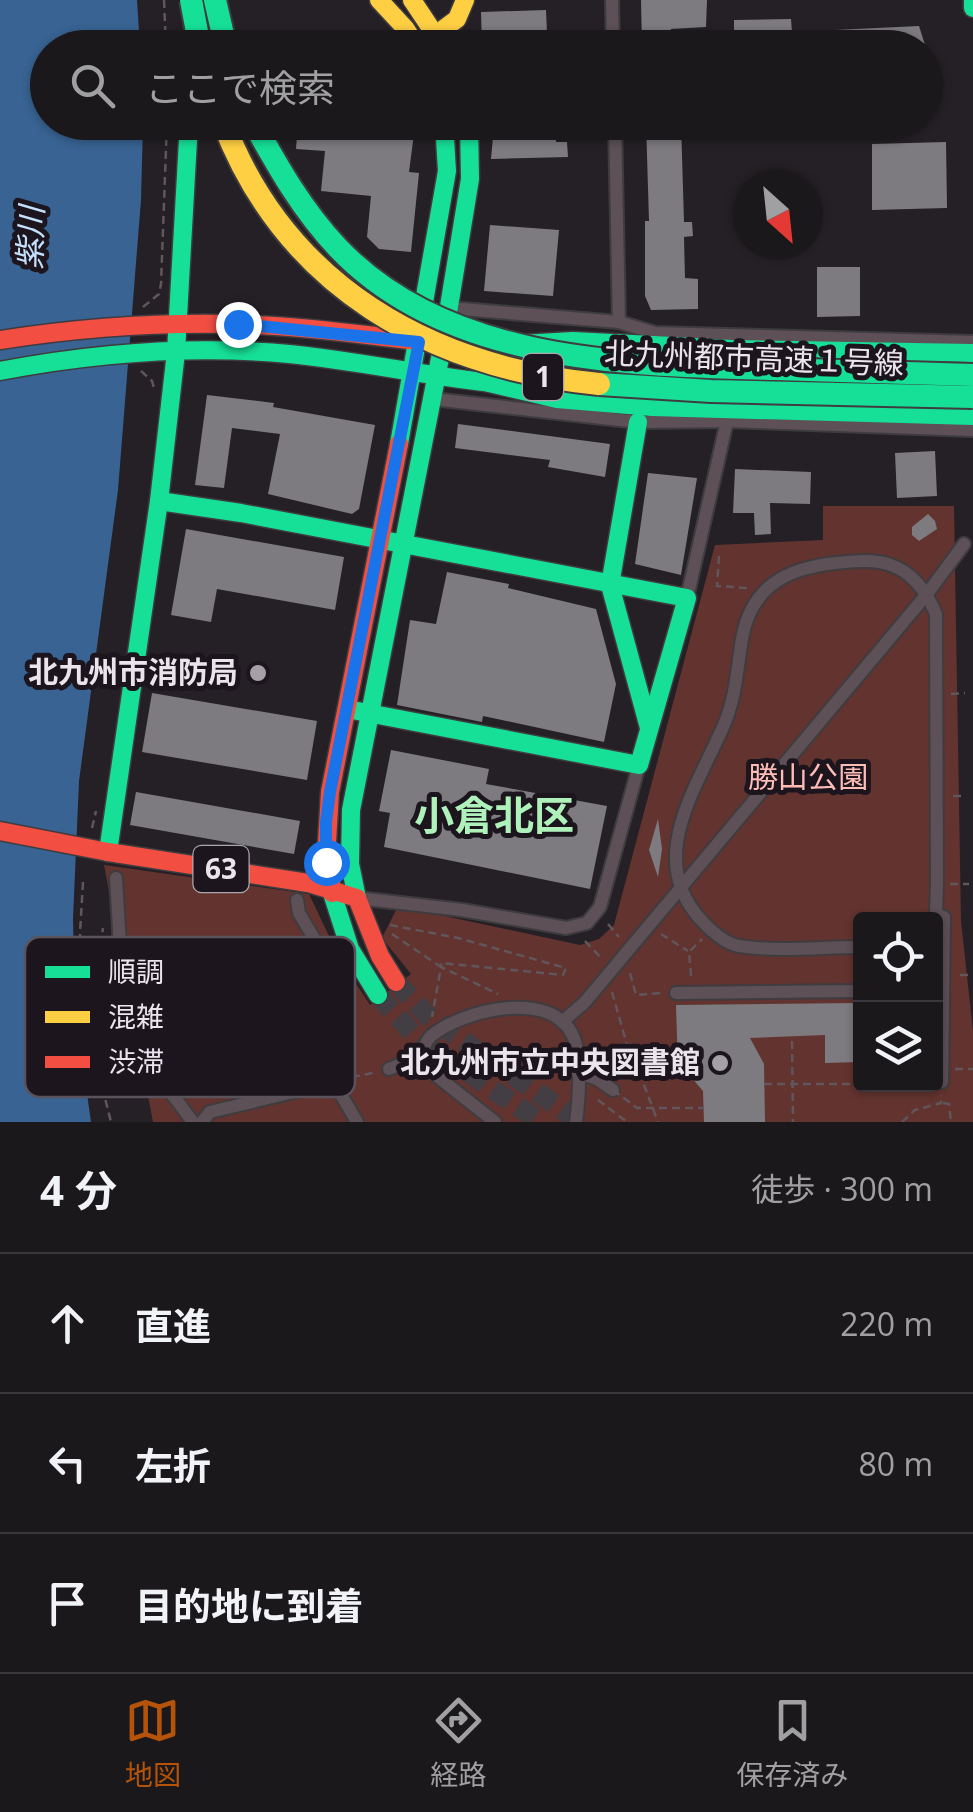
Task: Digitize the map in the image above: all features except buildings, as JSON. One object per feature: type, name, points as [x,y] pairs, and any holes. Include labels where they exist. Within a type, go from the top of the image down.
[{"type":"main road","points":[[190,0],[196,30]]},
{"type":"main road","points":[[191,30],[199,8],[216,0],[222,30]]},
{"type":"main road","points":[[378,0],[410,30]]},
{"type":"main road","points":[[412,0],[427,30]]},
{"type":"main road","points":[[446,30],[457,19],[465,0]]},
{"type":"main road","points":[[973,0],[973,8]]},
{"type":"main road","points":[[108,852],[160,500],[179,323],[188,140]]},
{"type":"main road","name":"北九州都市高速１号線","points":[[232,140],[261,199],[312,264],[385,322],[470,360],[516,372],[616,387],[973,397]]},
{"type":"main road","name":"1","points":[[263,140],[292,194],[351,261],[417,309],[484,337],[627,363],[973,375]]},
{"type":"main road","points":[[392,544],[412,374],[448,172],[445,140]]},
{"type":"main road","points":[[346,937],[326,862],[326,822],[358,711],[392,544],[435,389],[470,179],[469,140]]},
{"type":"main road","points":[[0,340],[148,316],[179,323],[296,327],[486,346],[973,364]]},
{"type":"main road","points":[[486,346],[573,341],[973,354]]},
{"type":"main road","points":[[0,370],[148,351],[289,354],[412,374],[435,389],[488,383],[647,397],[973,413]]},
{"type":"main road","points":[[488,383],[557,399],[652,407],[973,413]]},
{"type":"main road","points":[[638,422],[610,585],[649,728]]},
{"type":"main road","points":[[160,500],[687,598],[640,765],[358,711]]},
{"type":"main road","points":[[355,954],[386,988],[380,956],[357,898],[350,864],[358,711]]},
{"type":"main road","name":"63","points":[[0,831],[299,881],[357,898]]},
{"type":"street","points":[[612,0],[613,30]]},
{"type":"street","points":[[615,140],[619,322]]},
{"type":"street","points":[[449,308],[619,322],[655,334],[973,342]]},
{"type":"street","points":[[435,389],[638,422],[727,421],[973,430]]},
{"type":"street","points":[[687,598],[727,421]]},
{"type":"street","points":[[562,1022],[586,1002],[927,594],[964,544]]},
{"type":"street","points":[[853,948],[736,946],[711,930],[685,902],[674,868],[678,829],[727,718],[740,665],[742,636],[751,612],[777,580],[798,568],[873,561],[909,573],[927,594],[936,614],[934,912]]},
{"type":"street","points":[[357,898],[462,910],[566,928],[587,923],[600,907],[640,765]]},
{"type":"street","points":[[116,878],[119,937]]},
{"type":"street","points":[[298,900],[300,914],[313,937]]},
{"type":"street","points":[[676,993],[853,991]]},
{"type":"street","points":[[390,1069],[420,1056],[428,1038],[474,1016],[510,1007],[554,1014],[574,1036],[578,1072],[576,1122]]},
{"type":"street","points":[[420,1056],[438,1076],[495,1122]]},
{"type":"street","points":[[578,1072],[613,1090]]},
{"type":"street","points":[[174,1097],[193,1122]]},
{"type":"street","points":[[202,1122],[210,1112],[264,1097]]},
{"type":"street","points":[[347,1097],[357,1122]]},
{"type":"path","points":[[164,0],[165,30]]},
{"type":"path","points":[[148,316],[161,284],[167,140]]},
{"type":"path","points":[[719,556],[717,586],[744,586]]},
{"type":"path","points":[[80,937],[82,882]]},
{"type":"path","points":[[937,884],[968,884]]},
{"type":"path","points":[[102,937],[104,923]]},
{"type":"path","points":[[390,926],[458,938],[566,968],[563,975],[441,963],[428,1038]]},
{"type":"path","points":[[648,926],[689,952]]},
{"type":"path","points":[[692,993],[689,952],[711,930]]},
{"type":"path","points":[[392,934],[441,967],[526,1008]]},
{"type":"path","points":[[584,940],[603,960]]},
{"type":"path","points":[[608,977],[626,1045],[634,1044],[658,1122]]},
{"type":"path","points":[[642,994],[676,993]]},
{"type":"path","points":[[792,1041],[793,1122]]},
{"type":"path","points":[[355,1080],[390,1069]]},
{"type":"path","points":[[764,1084],[853,1084]]},
{"type":"path","points":[[613,1090],[637,1108],[704,1108]]},
{"type":"path","points":[[941,1103],[942,1092]]},
{"type":"path","points":[[104,1097],[110,1122]]},
{"type":"path","points":[[598,1100],[627,1122]]},
{"type":"path","points":[[902,1122],[924,1106],[941,1103],[950,1104],[952,1122]]},
{"type":"green space","name":"勝山公園","points":[[823,506],[954,506],[961,921],[973,1031],[973,1122],[153,1122],[148,1097],[355,1097],[355,982],[370,1005],[411,974],[382,938],[398,906],[580,945],[599,939],[614,925],[715,545],[823,540]]},
{"type":"green space","name":"勝山公園","points":[[104,865],[309,894],[330,937],[118,937]]},
{"type":"water","name":"紫川","points":[[0,0],[137,0],[139,30],[30,30],[30,140],[143,140],[141,200],[118,490],[79,781],[73,937],[25,937],[25,1097],[87,1097],[91,1122],[0,1122]]},
{"type":"tunnel","points":[[396,982],[429,1017],[580,1122]]},
{"type":"tunnel","points":[[378,995],[417,1038],[541,1122]]},
{"type":"traffic: fast","points":[[191,0],[197,30]]},
{"type":"traffic: fast","points":[[215,0],[222,30]]},
{"type":"traffic: fast","points":[[973,0],[973,8]]},
{"type":"traffic: fast","points":[[108,852],[159,501],[176,352],[188,140]]},
{"type":"traffic: fast","points":[[263,140],[302,203],[338,248],[382,286],[432,315],[485,336],[542,350],[660,365],[973,375]]},
{"type":"traffic: fast","points":[[399,444],[447,171],[445,140]]},
{"type":"traffic: fast","points":[[357,898],[350,864],[351,810],[443,343],[470,179],[469,140]]},
{"type":"traffic: fast","points":[[486,346],[573,341],[732,349],[973,353]]},
{"type":"traffic: fast","points":[[0,371],[108,355],[216,350],[316,357],[501,384]]},
{"type":"traffic: fast","points":[[489,383],[557,399],[652,407],[973,416]]},
{"type":"traffic: fast","points":[[599,384],[711,391],[973,397]]},
{"type":"traffic: fast","points":[[638,422],[610,585],[649,728]]},
{"type":"traffic: fast","points":[[159,501],[241,513],[687,598],[639,765],[347,709]]},
{"type":"traffic: fast","points":[[332,893],[346,937]]},
{"type":"traffic: fast","points":[[355,957],[378,995]]},
{"type":"traffic: slow","points":[[379,0],[406,30]]},
{"type":"traffic: slow","points":[[412,0],[432,30]]},
{"type":"traffic: slow","points":[[442,30],[457,19],[465,0]]},
{"type":"traffic: slow","points":[[231,140],[250,180],[285,230],[325,273],[371,308],[422,337],[478,359],[537,375],[599,384]]},
{"type":"traffic: jam","points":[[0,340],[96,328],[192,324],[296,328],[418,341]]},
{"type":"traffic: jam","points":[[332,893],[327,842],[330,792],[399,444]]},
{"type":"traffic: jam","points":[[0,831],[308,883],[357,898],[380,956],[396,982]]},
{"type":"place","name":"北九州市消防局","points":[[258,673]]},
{"type":"place","name":"北九州市立中央図書館","points":[[720,1063]]},
{"type":"district","name":"小倉北区","points":[[494,816]]},
{"type":"route","points":[[238,324],[419,342],[330,792],[326,862]]}]
